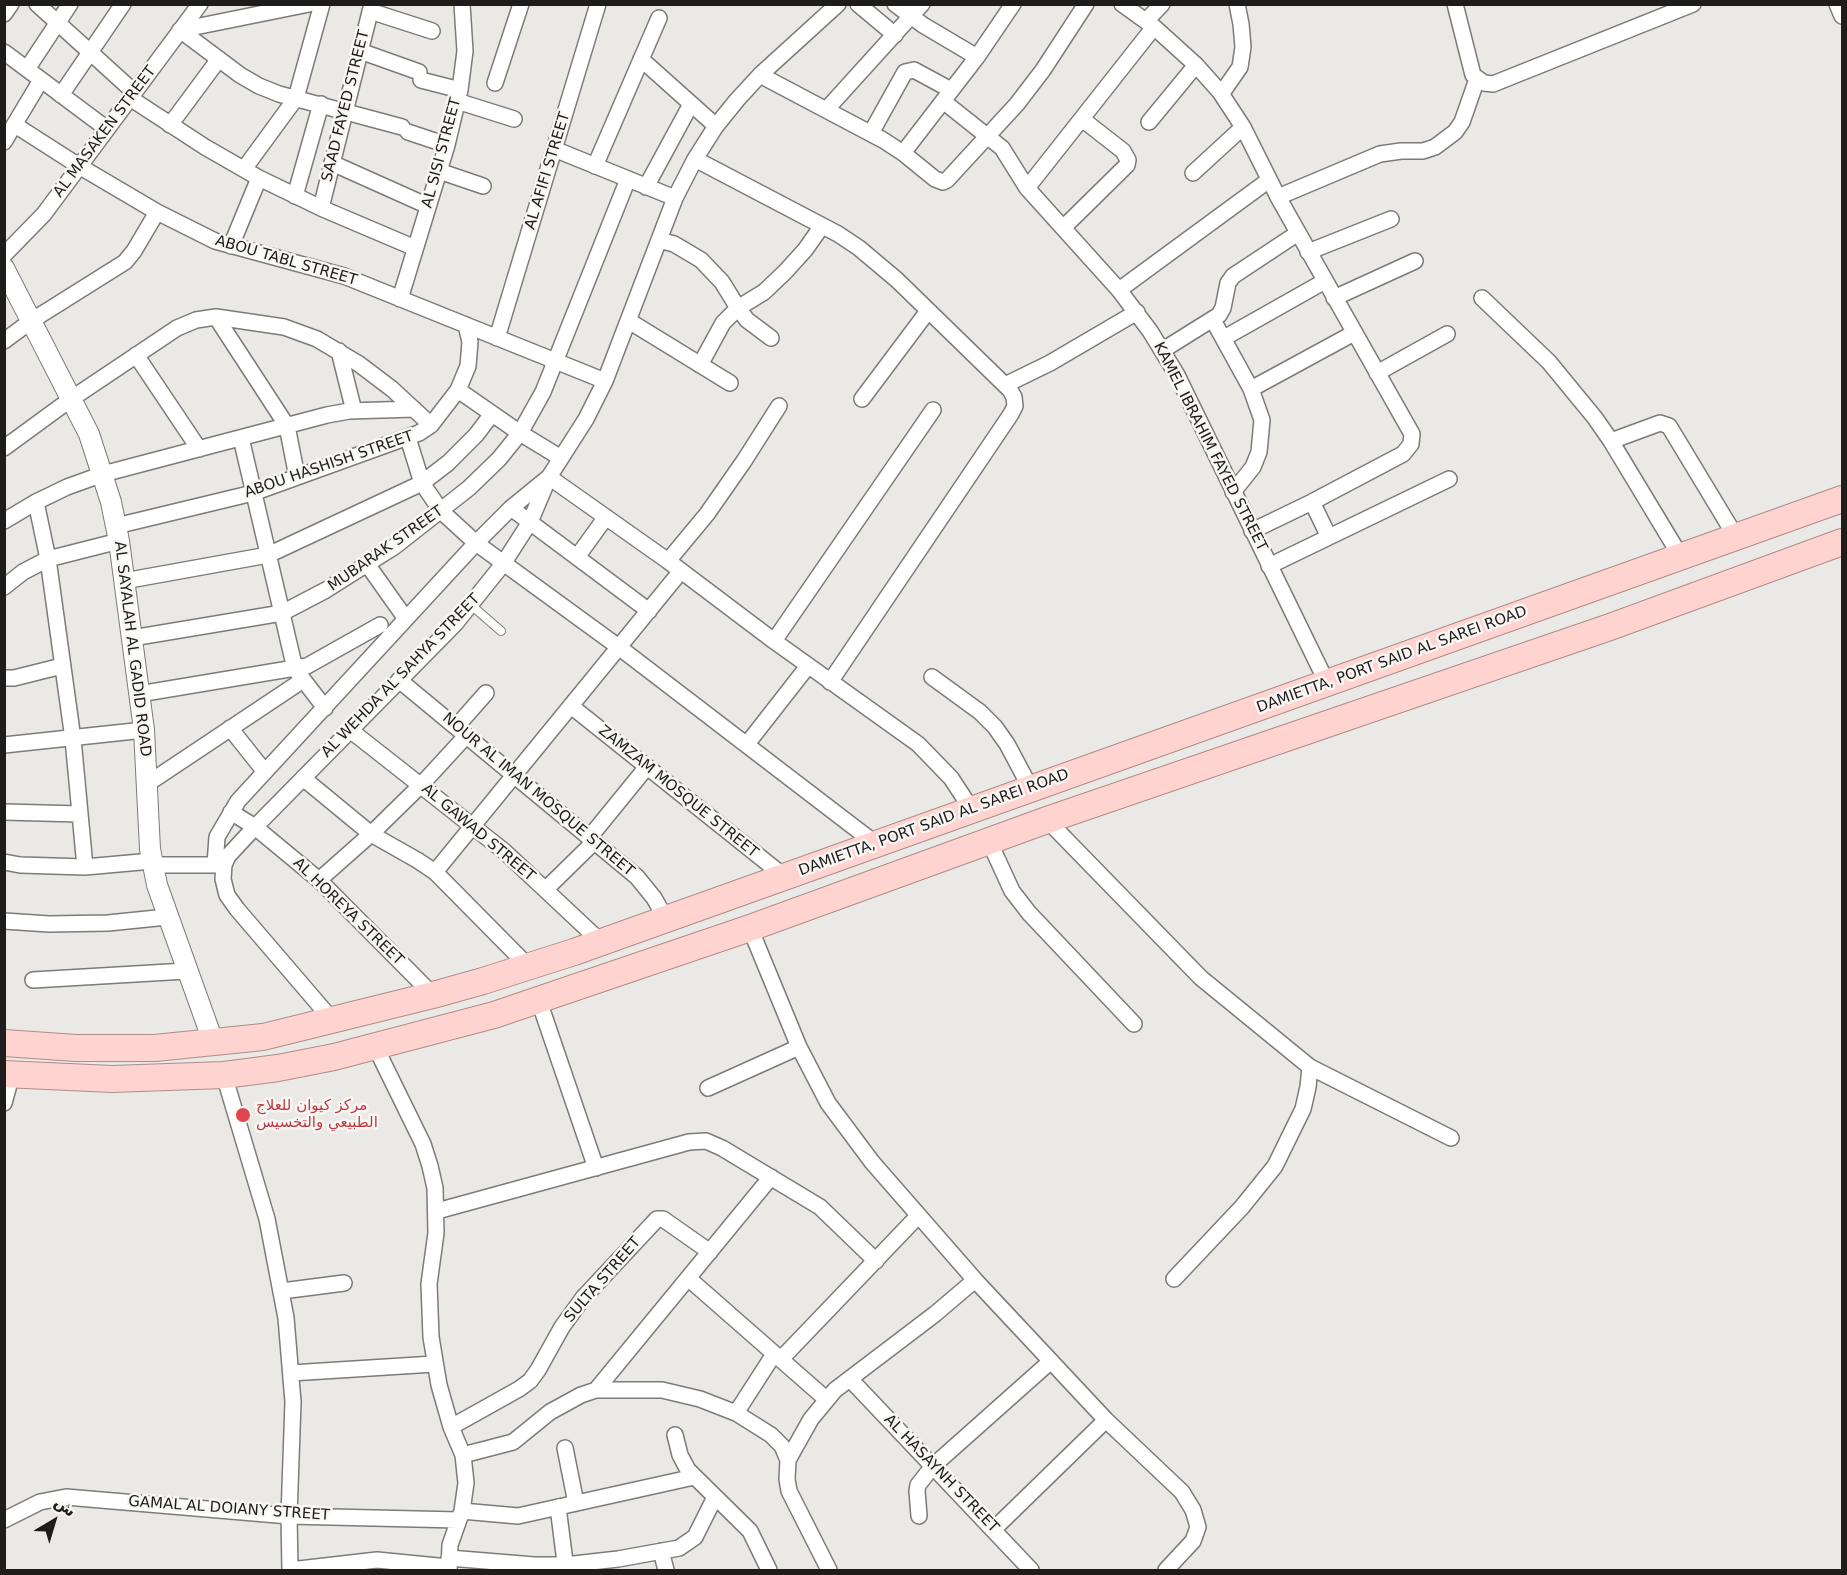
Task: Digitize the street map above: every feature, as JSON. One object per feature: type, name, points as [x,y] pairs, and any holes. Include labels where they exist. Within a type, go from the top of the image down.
[{"type":"highway","name":"DAMIETTA, PORT SAID AL SAREI ROAD","points":[[4,1043],[111,1049],[214,1044],[263,1037],[433,996],[601,942],[1842,499]]},
{"type":"highway","points":[[8,1074],[112,1079],[224,1075],[278,1068],[376,1048],[494,1015],[750,928],[1047,820],[1610,627],[1842,542]]},
{"type":"highway","points":[[539,963],[550,997]]},
{"type":"highway","points":[[483,981],[494,1015]]},
{"type":"street","points":[[4,14],[10,4]]},
{"type":"street","points":[[37,4],[91,51],[132,95],[170,125],[259,178],[321,208],[415,248]]},
{"type":"street","points":[[27,69],[70,4]]},
{"type":"street","points":[[61,95],[123,4]]},
{"type":"street","points":[[180,30],[309,4]]},
{"type":"street","points":[[244,169],[296,98],[322,4]]},
{"type":"street","name":"AL SISI STREET","points":[[400,299],[447,145],[458,95],[465,51],[462,4]]},
{"type":"street","points":[[495,83],[520,4]]},
{"type":"street","name":"AL AFIFI STREET","points":[[497,338],[598,4]]},
{"type":"street","name":"AL WEHDA AL SAHYA STREET","points":[[220,865],[234,848],[429,651],[504,564],[530,522],[549,477],[586,419],[605,381],[675,198],[695,159],[716,126],[760,75],[838,4]]},
{"type":"street","points":[[858,4],[895,35]]},
{"type":"street","points":[[895,4],[976,57]]},
{"type":"street","points":[[826,110],[922,4]]},
{"type":"street","points":[[903,153],[1013,4]]},
{"type":"street","points":[[760,75],[871,133],[903,153],[935,179],[944,182],[988,136],[1043,70],[1086,4]]},
{"type":"street","points":[[1122,4],[1150,24],[1196,65],[1220,92],[1243,127],[1308,252],[1410,429],[1411,444],[1408,450],[1312,502],[1252,531]]},
{"type":"street","points":[[1028,188],[1082,119],[1162,4]]},
{"type":"street","points":[[1220,92],[1224,90],[1240,67],[1243,47],[1237,4]]},
{"type":"street","points":[[1455,4],[1471,69],[1477,79],[1493,84],[1693,4]]},
{"type":"street","points":[[1837,4],[1842,16]]},
{"type":"street","name":"AL MASAKEN STREET","points":[[4,255],[44,214],[180,30],[194,6]]},
{"type":"street","points":[[371,8],[432,31]]},
{"type":"street","name":"SAAD FAYED STREET","points":[[321,208],[371,8]]},
{"type":"street","points":[[595,166],[659,18]]},
{"type":"street","points":[[180,30],[259,86],[405,129],[447,145]]},
{"type":"street","points":[[360,51],[513,118]]},
{"type":"street","points":[[4,52],[106,129]]},
{"type":"street","points":[[170,125],[219,59]]},
{"type":"street","points":[[642,59],[716,126]]},
{"type":"street","points":[[1149,122],[1196,65]]},
{"type":"street","name":"KAMEL IBRAHIM FAYED STREET","points":[[871,133],[904,72],[914,70],[947,95],[1008,155],[1028,188],[1119,290],[1163,350],[1327,683]]},
{"type":"street","points":[[1278,197],[1380,154],[1423,151],[1435,147],[1446,140],[1462,122],[1477,79]]},
{"type":"street","points":[[4,142],[41,80]]},
{"type":"street","points":[[295,196],[321,104]]},
{"type":"street","points":[[646,187],[691,104]]},
{"type":"street","points":[[1063,228],[1127,165],[1128,160],[1123,151],[1082,119]]},
{"type":"street","name":"ABOU TABL STREET","points":[[15,124],[79,166],[157,212],[214,241],[304,263],[344,276],[605,381]]},
{"type":"street","points":[[1193,173],[1243,127]]},
{"type":"street","points":[[554,149],[675,198]]},
{"type":"street","points":[[695,159],[860,248],[879,263],[1005,385],[1014,397],[1015,406],[1011,414],[830,682]]},
{"type":"street","points":[[332,163],[428,206]]},
{"type":"street","points":[[439,171],[483,186]]},
{"type":"street","points":[[231,246],[259,178]]},
{"type":"street","name":"MUBARAK STREET","points":[[132,638],[282,613],[326,590],[367,564],[441,511],[500,459],[520,433],[543,392],[628,179]]},
{"type":"street","points":[[1119,290],[1269,180]]},
{"type":"street","points":[[4,341],[31,321],[125,262],[157,212]]},
{"type":"street","points":[[1308,252],[1391,219]]},
{"type":"street","points":[[700,365],[723,323],[738,308],[764,292],[785,272],[806,250],[822,226]]},
{"type":"street","points":[[1163,350],[1220,315],[1226,291],[1233,276],[1298,233]]},
{"type":"street","points":[[659,240],[674,244],[701,260],[722,282],[738,308],[759,330],[771,338]]},
{"type":"street","points":[[1334,298],[1415,261]]},
{"type":"street","name":"AL SAYALAH AL GADID ROAD","points":[[4,268],[89,434],[102,474],[117,534],[140,694],[152,863],[167,917],[214,1044]]},
{"type":"street","points":[[1224,338],[1325,281]]},
{"type":"street","points":[[1482,298],[1549,362],[1611,441],[1681,557]]},
{"type":"street","points":[[862,399],[928,311]]},
{"type":"street","points":[[1005,385],[1050,363],[1137,312]]},
{"type":"street","points":[[216,317],[287,426],[297,477]]},
{"type":"street","points":[[4,448],[71,399],[177,328],[196,320],[216,317],[284,327],[317,339],[339,351],[392,389],[431,425]]},
{"type":"street","points":[[1213,320],[1251,389],[1262,420],[1259,452],[1253,467],[1233,492]]},
{"type":"street","points":[[629,321],[730,383]]},
{"type":"street","name":"ABOU HASHISH STREET","points":[[4,587],[23,572],[48,559],[117,534],[253,493],[408,438],[431,425],[458,390],[468,366],[470,342],[466,325]]},
{"type":"street","points":[[1251,389],[1354,333]]},
{"type":"street","points":[[1377,373],[1447,334]]},
{"type":"street","points":[[339,351],[354,411]]},
{"type":"street","points":[[136,355],[199,448]]},
{"type":"street","points":[[458,390],[561,458]]},
{"type":"street","points":[[668,561],[707,514],[779,406]]},
{"type":"street","points":[[4,521],[67,487],[102,474],[354,411],[414,409]]},
{"type":"street","points":[[774,641],[933,410]]},
{"type":"street","points":[[124,581],[268,555],[422,483],[448,463],[476,435],[492,414]]},
{"type":"street","points":[[1611,441],[1660,423],[1669,426],[1736,537]]},
{"type":"street","points":[[241,438],[282,613],[299,674],[325,708]]},
{"type":"street","points":[[408,438],[422,483],[441,511],[476,543],[620,648],[876,844]]},
{"type":"street","points":[[333,1021],[227,895],[220,865],[217,837],[238,801],[476,543],[511,508],[549,477],[918,744],[951,778],[972,810]]},
{"type":"street","points":[[1269,566],[1449,479]]},
{"type":"street","points":[[36,502],[48,559],[72,739],[85,867]]},
{"type":"street","points":[[1312,502],[1329,537]]},
{"type":"street","points":[[511,508],[649,611]]},
{"type":"street","points":[[577,557],[606,517]]},
{"type":"street","points":[[367,564],[406,620]]},
{"type":"street","points":[[435,872],[681,571]]},
{"type":"street","points":[[147,784],[230,728],[299,674],[380,625]]},
{"type":"street","points":[[4,678],[14,678],[62,666]]},
{"type":"street","points":[[747,744],[808,666]]},
{"type":"street","points":[[140,694],[299,674]]},
{"type":"street","points":[[932,677],[980,712],[995,727],[1007,744],[1031,789]]},
{"type":"street","name":"NOUR AL IMAN MOSQUE STREET","points":[[399,680],[646,887],[666,919]]},
{"type":"street","points":[[319,880],[421,785],[486,693]]},
{"type":"street","name":"ZAMZAM MOSQUE STREET","points":[[571,706],[784,877]]},
{"type":"street","points":[[230,728],[265,772]]},
{"type":"street","points":[[4,745],[144,730]]},
{"type":"street","name":"AL GAWAD STREET","points":[[350,730],[512,857],[601,942]]},
{"type":"street","points":[[546,889],[592,840],[646,768]]},
{"type":"street","points":[[303,778],[371,834],[428,866],[539,963]]},
{"type":"street","points":[[4,812],[80,814]]},
{"type":"street","name":"AL HOREYA STREET","points":[[231,812],[255,827],[319,880],[433,996]]},
{"type":"street","points":[[1047,820],[1201,978],[1310,1067],[1451,1138]]},
{"type":"street","points":[[988,841],[1011,891],[1029,914],[1134,1024]]},
{"type":"street","points":[[4,862],[20,865],[85,867],[152,863],[220,865]]},
{"type":"street","points":[[4,921],[49,924],[108,923],[167,917]]},
{"type":"street","points":[[750,928],[799,1047],[824,1095],[849,1134],[918,1216],[1050,1361],[1106,1420],[1182,1492],[1193,1510],[1198,1527],[1192,1540],[1166,1570]]},
{"type":"street","points":[[33,980],[186,971]]},
{"type":"street","points":[[550,997],[596,1168]]},
{"type":"street","points":[[708,1088],[799,1047]]},
{"type":"street","points":[[376,1048],[423,1144],[435,1188],[437,1211],[429,1284],[434,1364],[451,1427],[463,1455],[466,1483],[460,1516],[450,1545],[448,1565]]},
{"type":"street","points":[[1174,1279],[1242,1207],[1275,1166],[1303,1108],[1310,1067]]},
{"type":"street","points":[[4,1102],[8,1074]]},
{"type":"street","points":[[224,1075],[267,1219],[282,1291],[291,1373],[293,1431],[289,1516],[290,1570],[377,1560],[448,1565],[534,1565],[566,1568],[619,1565],[661,1551],[679,1548],[690,1541],[698,1532],[715,1497]]},
{"type":"street","points":[[437,1211],[698,1141],[715,1144],[820,1207],[876,1261]]},
{"type":"street","points":[[596,1390],[771,1177]]},
{"type":"street","points":[[736,1413],[778,1356],[876,1261],[918,1216]]},
{"type":"street","name":"SULTA STREET","points":[[451,1427],[530,1381],[562,1327],[583,1298],[657,1219],[663,1219],[710,1252]]},
{"type":"street","points":[[688,1278],[826,1399]]},
{"type":"street","points":[[828,1570],[789,1491],[788,1460],[811,1419],[826,1399],[975,1280]]},
{"type":"street","points":[[282,1291],[344,1283]]},
{"type":"street","points":[[919,1516],[918,1485],[933,1466],[1050,1361]]},
{"type":"street","points":[[291,1373],[434,1364]]},
{"type":"street","name":"AL HASAYNH STREET","points":[[850,1379],[1031,1570]]},
{"type":"street","points":[[463,1455],[513,1442],[550,1412],[581,1395],[596,1390],[662,1390],[700,1398],[736,1413],[777,1440],[788,1460]]},
{"type":"street","points":[[994,1529],[1106,1420]]},
{"type":"street","points":[[675,1435],[683,1463],[694,1477],[750,1531],[769,1570]]},
{"type":"street","points":[[565,1448],[576,1503]]},
{"type":"street","name":"GAMAL AL DOIANY STREET","points":[[4,1520],[40,1502],[66,1497],[289,1516],[509,1517],[694,1477]]},
{"type":"street","points":[[558,1507],[566,1568]]},
{"type":"street","points":[[661,1551],[666,1570]]},
{"type":"lane","points":[[471,605],[501,631]]},
{"type":"place","name":"مركز كيوان للعلاج الطبيعي والتخسيس","points":[[243,1115]]}]
